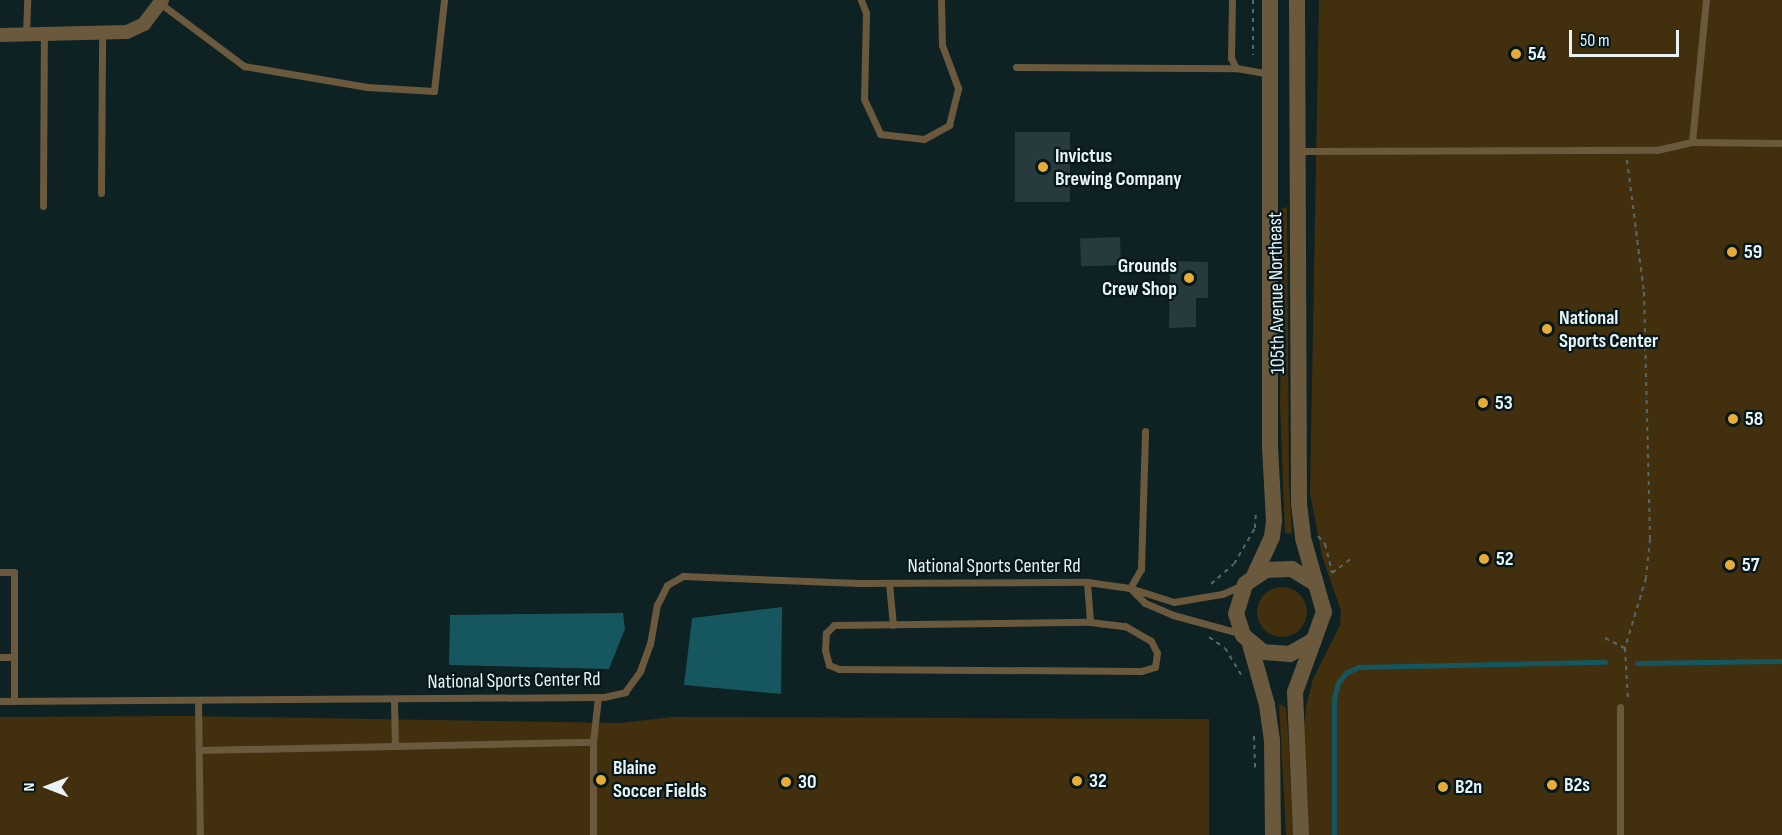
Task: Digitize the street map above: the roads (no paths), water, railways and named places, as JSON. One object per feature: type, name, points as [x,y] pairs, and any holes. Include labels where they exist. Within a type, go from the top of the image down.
[{"type":"street","name":"105th Avenue Northeast","points":[[1270,0],[1262,73],[1270,448],[1274,522],[1272,537],[1237,604],[1267,705],[1272,740],[1273,835]]},
{"type":"street","name":"105th Avenue Northeast","points":[[1297,0],[1299,504],[1314,583],[1324,612],[1295,692],[1301,835]]},
{"type":"street","points":[[0,35],[102,35],[127,32],[144,24],[161,2]]},
{"type":"street","points":[[1250,580],[1279,567],[1304,574],[1314,583]]},
{"type":"street","points":[[1246,639],[1270,654],[1290,654],[1314,640]]},
{"type":"lane","points":[[26,35],[27,0]]},
{"type":"lane","points":[[161,2],[244,66],[367,87],[434,91],[444,0]]},
{"type":"lane","points":[[861,0],[866,13],[864,99],[880,134],[924,139],[949,125],[958,88],[942,45],[941,0]]},
{"type":"lane","points":[[1232,0],[1231,58],[1236,68]]},
{"type":"lane","points":[[1692,142],[1706,0]]},
{"type":"lane","points":[[43,206],[44,35]]},
{"type":"lane","points":[[101,193],[102,35]]},
{"type":"lane","points":[[1016,67],[1236,68],[1262,73]]},
{"type":"lane","points":[[1297,151],[1657,150],[1692,142],[1782,143]]},
{"type":"lane","points":[[1145,430],[1142,569],[1130,588],[1145,603],[1173,615],[1246,639]]},
{"type":"lane","points":[[0,572],[14,572],[14,701]]},
{"type":"lane","name":"National Sports Center Rd","points":[[0,701],[598,697],[625,692],[650,644],[657,605],[667,585],[683,576],[889,583],[1087,582],[1130,588],[1174,602],[1222,594],[1250,580]]},
{"type":"lane","points":[[1087,582],[1090,622]]},
{"type":"lane","points":[[889,583],[893,625]]},
{"type":"lane","points":[[1090,622],[1125,626],[1151,640],[1158,653],[1155,668],[1142,671],[850,669],[829,664],[826,633],[834,625],[1090,622]]},
{"type":"lane","points":[[0,657],[14,657]]},
{"type":"lane","points":[[593,835],[594,742],[598,697]]},
{"type":"lane","points":[[198,700],[200,835]]},
{"type":"lane","points":[[394,700],[395,746]]},
{"type":"lane","points":[[1620,707],[1620,835]]},
{"type":"lane","points":[[200,750],[594,742]]},
{"type":"water","points":[[782,607],[781,694],[684,685],[692,618]]},
{"type":"water","points":[[623,613],[625,629],[609,669],[449,665],[450,615]]},
{"type":"waterway","points":[[1637,663],[1782,661]]},
{"type":"waterway","points":[[1334,835],[1334,699],[1338,683],[1346,673],[1359,667],[1605,662]]},
{"type":"place","name":"54","points":[[1516,54]]},
{"type":"place","name":"Invictus Brewing Company","points":[[1043,167]]},
{"type":"place","name":"59","points":[[1732,252]]},
{"type":"place","name":"Grounds Crew Shop","points":[[1189,278]]},
{"type":"place","name":"National Sports Center","points":[[1547,329]]},
{"type":"place","name":"53","points":[[1483,403]]},
{"type":"place","name":"58","points":[[1733,419]]},
{"type":"place","name":"52","points":[[1484,559]]},
{"type":"place","name":"57","points":[[1730,565]]},
{"type":"place","name":"Blaine Soccer Fields","points":[[601,780]]},
{"type":"place","name":"32","points":[[1077,781]]},
{"type":"place","name":"30","points":[[786,782]]},
{"type":"place","name":"B2s","points":[[1552,785]]},
{"type":"place","name":"B2n","points":[[1443,787]]}]
